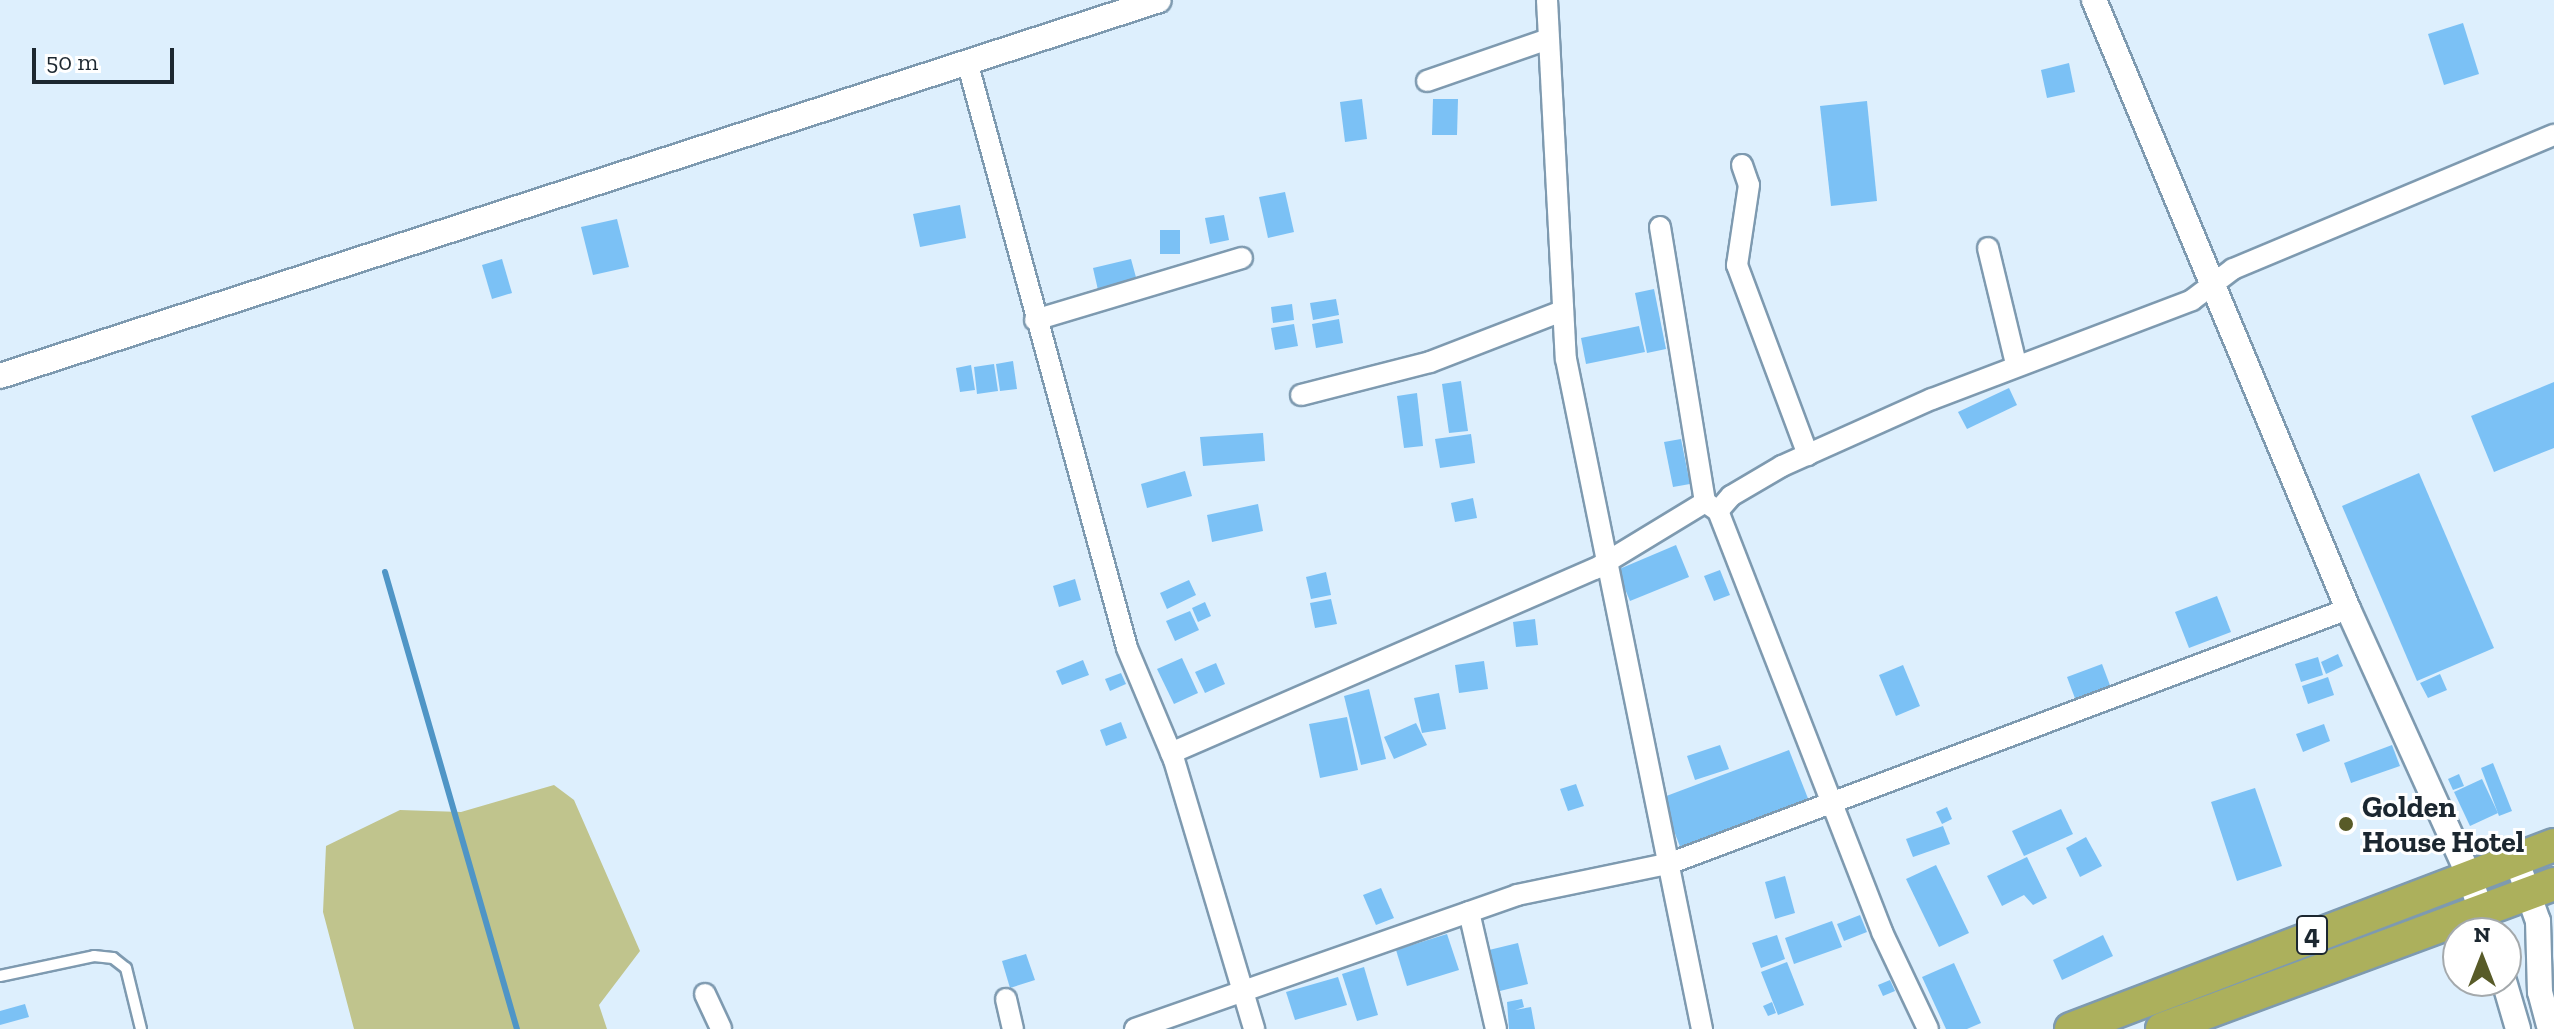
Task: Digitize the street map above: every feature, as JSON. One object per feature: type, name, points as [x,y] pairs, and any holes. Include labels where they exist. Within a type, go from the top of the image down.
[{"type":"highway","name":"4","points":[[2071,1029],[2554,845]]},
{"type":"highway","name":"4","points":[[2493,917],[2542,888]]},
{"type":"highway","name":"4","points":[[2162,1029],[2442,936]]},
{"type":"street","points":[[0,376],[653,160],[968,65],[1159,0]]},
{"type":"street","points":[[1547,0],[1562,311],[1604,562],[1671,863],[1702,1029]]},
{"type":"street","points":[[2094,0],[2348,609],[2469,876],[2483,917]]},
{"type":"street","points":[[1427,81],[1548,39]]},
{"type":"street","points":[[968,65],[1035,320],[1127,648],[1171,753],[1254,1029]]},
{"type":"street","points":[[1171,753],[1604,562],[1808,455],[2016,364],[2192,300],[2233,269],[2554,135]]},
{"type":"street","points":[[1742,165],[1749,185],[1737,265],[1808,455]]},
{"type":"street","points":[[1660,227],[1711,507],[1834,804],[1882,932],[1928,1029]]},
{"type":"street","points":[[1988,248],[2016,364]]},
{"type":"street","points":[[1035,320],[1242,258]]},
{"type":"street","points":[[1301,395],[1430,362],[1562,311]]},
{"type":"street","points":[[1135,1029],[1517,895],[1671,863],[2348,609]]},
{"type":"street","points":[[2516,859],[2542,888],[2538,921],[2540,992],[2550,1029]]},
{"type":"street","points":[[1469,912],[1496,1029]]},
{"type":"street","points":[[705,994],[721,1029]]},
{"type":"street","points":[[2509,997],[2518,1029]]},
{"type":"street","points":[[1006,999],[1013,1029]]},
{"type":"lane","points":[[0,976],[94,956],[113,958],[126,968],[141,1029]]},
{"type":"green space","points":[[554,785],[574,800],[640,951],[599,1005],[607,1029],[354,1029],[323,912],[326,846],[400,810],[461,812]]},
{"type":"building","points":[[2463,23],[2479,74],[2444,85],[2428,34]]},
{"type":"building","points":[[2069,63],[2075,92],[2047,98],[2041,70]]},
{"type":"building","points":[[1362,99],[1367,139],[1345,142],[1340,102]]},
{"type":"building","points":[[1433,99],[1458,99],[1457,135],[1432,135]]},
{"type":"building","points":[[1867,101],[1877,201],[1831,206],[1820,106]]},
{"type":"building","points":[[1285,192],[1294,232],[1268,238],[1259,197]]},
{"type":"building","points":[[960,205],[966,238],[920,247],[913,214]]},
{"type":"building","points":[[1224,215],[1229,240],[1210,244],[1205,218]]},
{"type":"building","points":[[617,219],[629,267],[593,275],[581,227]]},
{"type":"building","points":[[1160,230],[1180,230],[1180,254],[1160,254]]},
{"type":"building","points":[[502,259],[512,293],[492,299],[482,265]]},
{"type":"building","points":[[1131,259],[1137,281],[1098,290],[1093,268]]},
{"type":"building","points":[[1654,289],[1666,349],[1647,353],[1635,293]]},
{"type":"building","points":[[1336,299],[1339,315],[1313,320],[1310,303]]},
{"type":"building","points":[[1292,304],[1294,320],[1273,323],[1271,307]]},
{"type":"building","points":[[1339,319],[1343,343],[1316,348],[1312,324]]},
{"type":"building","points":[[1294,324],[1298,346],[1275,350],[1271,328]]},
{"type":"building","points":[[1639,326],[1645,352],[1586,364],[1581,338]]},
{"type":"building","points":[[1013,361],[1017,389],[1000,391],[996,364]]},
{"type":"building","points":[[994,364],[998,391],[977,394],[974,367]]},
{"type":"building","points":[[971,365],[975,390],[960,392],[956,368]]},
{"type":"building","points":[[1461,381],[1468,431],[1449,433],[1442,384]]},
{"type":"building","points":[[2554,382],[2554,448],[2494,472],[2471,416]]},
{"type":"building","points":[[2009,388],[2017,405],[1967,429],[1958,412]]},
{"type":"building","points":[[1417,393],[1423,446],[1404,448],[1397,396]]},
{"type":"building","points":[[1263,433],[1265,461],[1203,466],[1200,437]]},
{"type":"building","points":[[1471,434],[1475,463],[1440,468],[1435,439]]},
{"type":"building","points":[[1681,439],[1690,484],[1673,487],[1664,442]]},
{"type":"building","points":[[1185,471],[1192,496],[1147,508],[1141,484]]},
{"type":"building","points":[[2419,473],[2494,648],[2417,681],[2342,506]]},
{"type":"building","points":[[1473,498],[1477,518],[1455,522],[1451,503]]},
{"type":"building","points":[[1258,504],[1263,531],[1212,542],[1207,515]]},
{"type":"building","points":[[1676,545],[1689,577],[1630,601],[1617,570]]},
{"type":"building","points":[[1720,570],[1730,595],[1714,601],[1704,576]]},
{"type":"building","points":[[1326,572],[1331,595],[1311,599],[1306,577]]},
{"type":"building","points":[[1075,579],[1081,600],[1059,607],[1053,586]]},
{"type":"building","points":[[1189,580],[1196,595],[1167,609],[1160,593]]},
{"type":"building","points":[[2217,596],[2231,632],[2189,648],[2175,612]]},
{"type":"building","points":[[1331,599],[1337,624],[1315,628],[1310,603]]},
{"type":"building","points":[[1205,602],[1211,616],[1198,622],[1192,608]]},
{"type":"building","points":[[1190,611],[1199,630],[1175,641],[1166,621]]},
{"type":"building","points":[[1535,619],[1538,645],[1516,647],[1513,622]]},
{"type":"building","points":[[2338,654],[2343,666],[2326,674],[2321,662]]},
{"type":"building","points":[[2318,657],[2323,675],[2301,682],[2295,664]]},
{"type":"building","points":[[1182,658],[1198,693],[1174,704],[1157,669]]},
{"type":"building","points":[[1083,660],[1089,675],[1062,685],[1056,671]]},
{"type":"building","points":[[1484,661],[1488,689],[1459,693],[1455,665]]},
{"type":"building","points":[[1216,663],[1225,684],[1205,693],[1195,672]]},
{"type":"building","points":[[2102,664],[2111,688],[2076,701],[2067,677]]},
{"type":"building","points":[[1903,665],[1920,706],[1896,716],[1879,675]]},
{"type":"building","points":[[1121,673],[1126,684],[1110,691],[1105,679]]},
{"type":"building","points":[[2440,674],[2447,690],[2428,698],[2420,683]]},
{"type":"building","points":[[2328,677],[2334,695],[2308,704],[2302,686]]},
{"type":"building","points":[[1369,689],[1386,759],[1361,765],[1344,696]]},
{"type":"building","points":[[1439,693],[1446,729],[1422,733],[1414,698]]},
{"type":"building","points":[[1347,717],[1358,770],[1320,778],[1309,724]]},
{"type":"building","points":[[1121,722],[1127,738],[1106,746],[1100,730]]},
{"type":"building","points":[[1416,723],[1427,745],[1394,759],[1384,737]]},
{"type":"building","points":[[2324,724],[2330,741],[2303,752],[2296,734]]},
{"type":"building","points":[[1720,745],[1729,769],[1695,780],[1687,756]]},
{"type":"building","points":[[2392,745],[2400,766],[2351,783],[2344,763]]},
{"type":"building","points":[[1789,750],[1809,801],[1681,849],[1661,798]]},
{"type":"building","points":[[2493,763],[2512,811],[2499,816],[2481,768]]},
{"type":"building","points":[[2459,774],[2464,786],[2453,790],[2448,779]]},
{"type":"building","points":[[2482,779],[2498,813],[2470,826],[2454,792]]},
{"type":"building","points":[[1576,784],[1584,806],[1568,811],[1560,789]]},
{"type":"building","points":[[2255,788],[2282,866],[2237,881],[2211,802]]},
{"type":"building","points":[[1947,807],[1952,819],[1942,824],[1936,812]]},
{"type":"building","points":[[2061,809],[2073,834],[2024,856],[2012,831]]},
{"type":"building","points":[[1943,826],[1950,844],[1913,857],[1906,839]]},
{"type":"building","points":[[2086,837],[2102,866],[2080,877],[2066,848]]},
{"type":"building","points":[[2027,857],[2047,898],[2033,905],[2024,895],[2002,906],[1987,876]]},
{"type":"building","points":[[1936,865],[1969,933],[1939,947],[1906,879]]},
{"type":"building","points":[[1785,876],[1795,913],[1775,919],[1765,882]]},
{"type":"building","points":[[1381,888],[1394,918],[1376,925],[1363,895]]},
{"type":"building","points":[[1860,915],[1867,932],[1844,941],[1837,924]]},
{"type":"building","points":[[1832,921],[1842,947],[1794,964],[1785,938]]},
{"type":"building","points":[[1447,934],[1459,970],[1407,986],[1396,950]]},
{"type":"building","points":[[1777,935],[1785,959],[1761,968],[1752,943]]},
{"type":"building","points":[[2103,935],[2113,956],[2062,980],[2053,960]]},
{"type":"building","points":[[1518,943],[1528,984],[1500,991],[1489,950]]},
{"type":"building","points":[[1026,954],[1035,980],[1010,988],[1002,961]]},
{"type":"building","points":[[1787,962],[1804,1005],[1778,1015],[1761,972]]},
{"type":"building","points":[[1954,963],[1981,1023],[1967,1029],[1946,1029],[1922,977]]},
{"type":"building","points":[[1364,967],[1378,1015],[1357,1021],[1342,974]]},
{"type":"building","points":[[1338,977],[1347,1005],[1295,1020],[1286,992]]},
{"type":"building","points":[[1890,980],[1895,991],[1883,996],[1878,985]]},
{"type":"building","points":[[1522,999],[1524,1007],[1515,1010],[1531,1007],[1535,1029],[1509,1029],[1507,1002]]},
{"type":"building","points":[[1772,1002],[1776,1013],[1768,1016],[1763,1006]]},
{"type":"building","points":[[25,1004],[29,1017],[0,1025],[0,1011]]},
{"type":"waterway","points":[[385,572],[517,1029]]},
{"type":"place","name":"Golden House Hotel","points":[[2346,824]]}]
